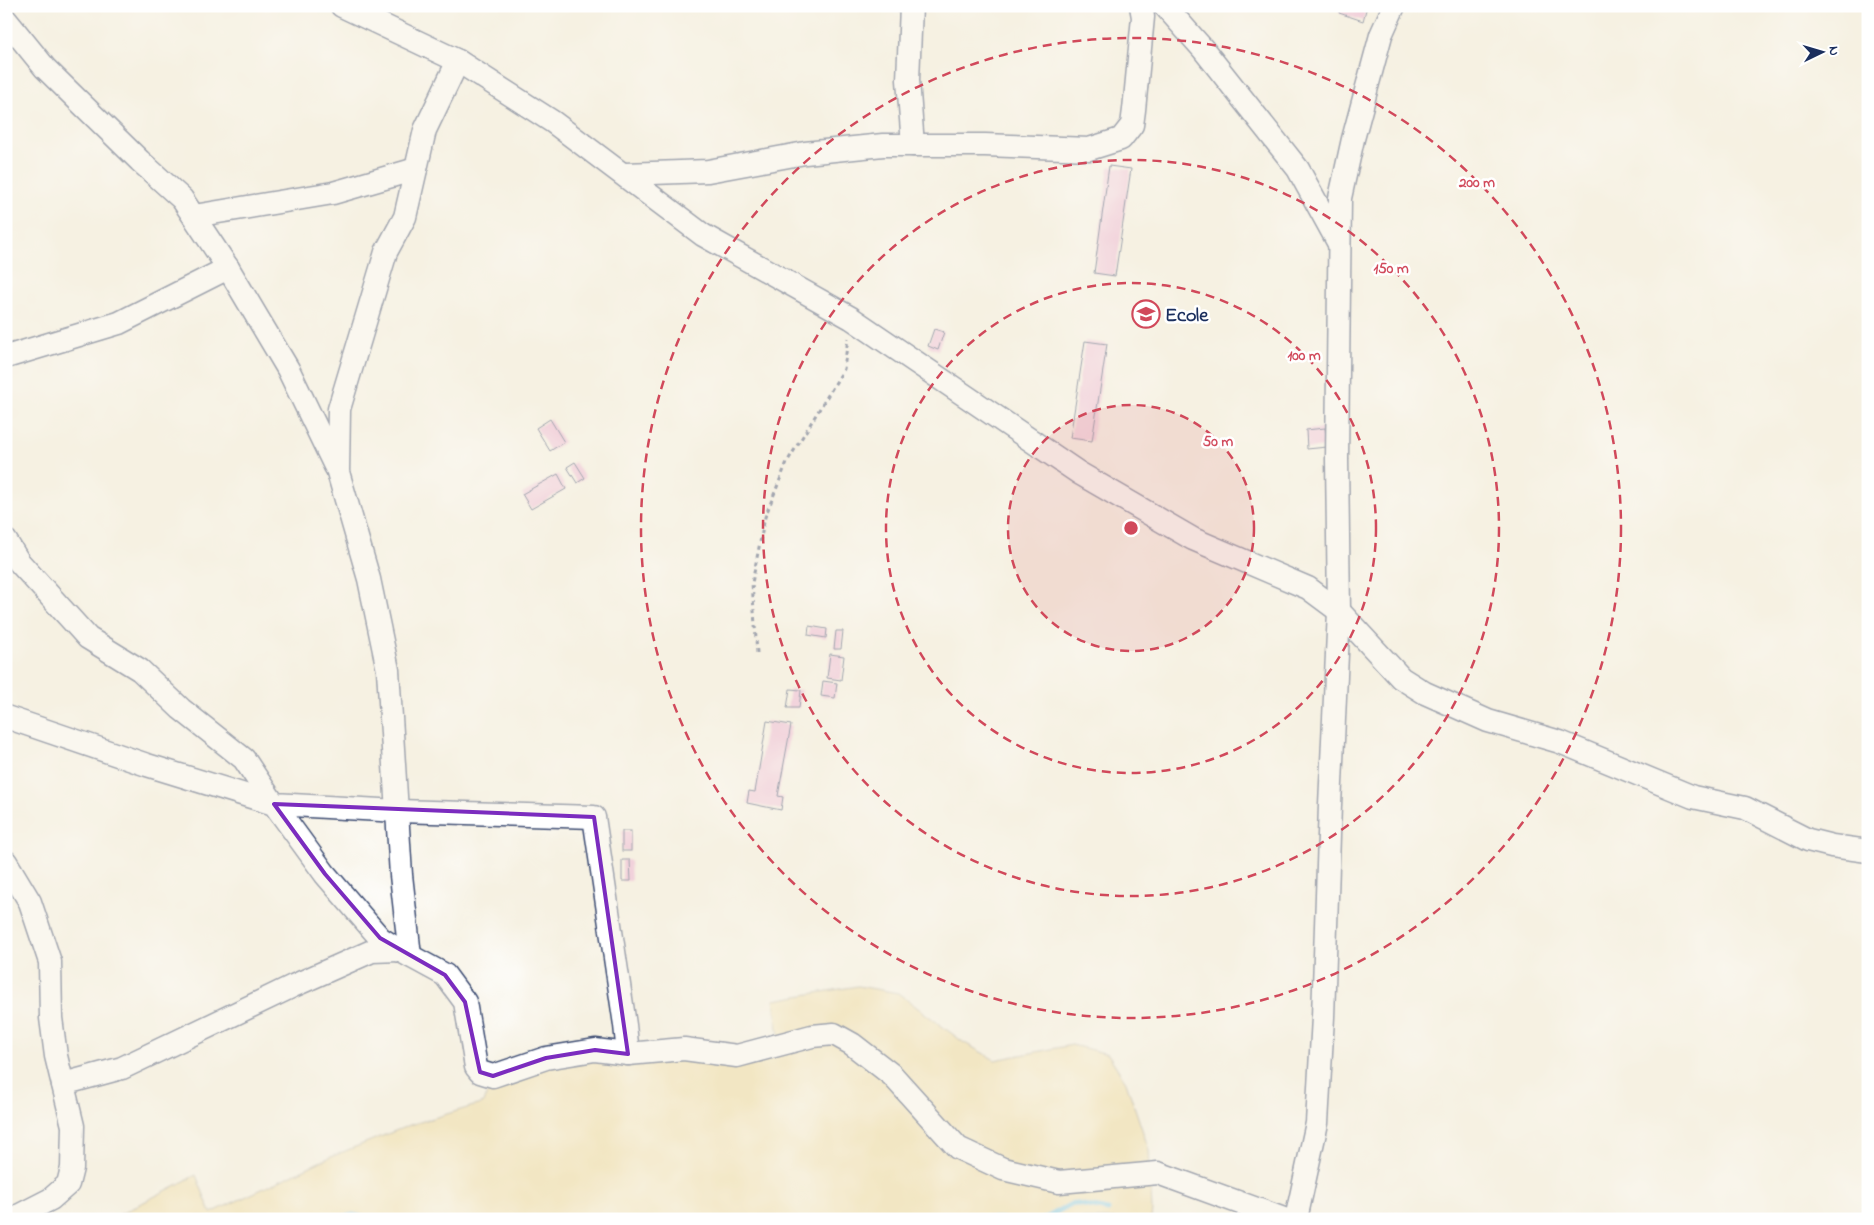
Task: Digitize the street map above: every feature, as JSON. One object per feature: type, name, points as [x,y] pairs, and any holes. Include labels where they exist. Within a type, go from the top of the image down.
[{"type":"street","points":[[342,6],[458,61],[553,122],[625,174],[703,235],[851,318],[1079,473],[1193,539],[1308,588],[1339,611],[1401,678],[1424,693],[1488,721],[1560,742],[1694,797],[1745,808],[1808,840],[1832,846],[1868,851]]},
{"type":"street","points":[[911,6],[908,80],[913,145]]},
{"type":"street","points":[[625,174],[708,171],[805,153],[883,145],[985,145],[1089,149],[1121,139],[1132,125],[1143,17],[1141,6]]},
{"type":"street","points":[[1164,6],[1203,49],[1298,169],[1339,242]]},
{"type":"street","points":[[1296,1219],[1317,1123],[1323,1017],[1330,795],[1339,611],[1337,459],[1340,198],[1380,35],[1394,6]]},
{"type":"street","points":[[6,20],[44,68],[182,199],[228,268],[288,369],[338,472],[369,579],[388,670],[398,811],[404,953]]},
{"type":"street","points":[[338,472],[338,409],[386,252],[405,217],[425,130],[458,61]]},
{"type":"street","points":[[194,216],[333,192],[416,169]]},
{"type":"street","points":[[6,357],[119,323],[228,268]]},
{"type":"street","points":[[6,541],[18,562],[88,638],[140,670],[181,709],[244,759],[325,874],[380,938],[445,975],[465,1002],[476,1067],[480,1072],[493,1076],[546,1058],[595,1050],[628,1054],[684,1049],[737,1056],[812,1036],[834,1034],[852,1044],[892,1075],[958,1148],[1003,1169],[1059,1182],[1158,1173],[1284,1219]]},
{"type":"street","points":[[6,718],[146,765],[274,804],[398,811],[594,817],[628,1054]]},
{"type":"street","points":[[6,862],[30,902],[50,962],[51,1018],[56,1056],[73,1126],[72,1168],[68,1184],[51,1198],[12,1219]]},
{"type":"street","points":[[63,1084],[122,1068],[372,951],[404,953]]},
{"type":"path","points":[[757,653],[752,583],[765,517],[787,462],[844,369],[851,318]]},
{"type":"highlighted area","points":[[274,804],[594,817],[628,1054],[595,1050],[546,1058],[493,1076],[480,1072],[465,1002],[445,975],[380,938],[325,874]]},
{"type":"sand","points":[[858,986],[898,993],[963,1042],[995,1060],[1072,1045],[1108,1054],[1126,1082],[1149,1150],[1151,1219],[111,1219],[196,1175],[211,1213],[328,1158],[410,1125],[484,1103],[493,1076],[546,1058],[780,1044],[774,1000]]},
{"type":"building","points":[[1341,6],[1367,6],[1363,21],[1339,13]]},
{"type":"building","points":[[1109,166],[1131,169],[1115,276],[1094,273]]},
{"type":"building","points":[[934,329],[944,332],[938,350],[928,346]]},
{"type":"building","points":[[1085,341],[1107,344],[1092,441],[1070,438]]},
{"type":"building","points":[[550,419],[564,442],[550,451],[536,428]]},
{"type":"building","points":[[1325,428],[1327,447],[1307,449],[1306,430]]},
{"type":"building","points":[[575,462],[585,478],[577,483],[567,467]]},
{"type":"building","points":[[558,474],[566,489],[531,509],[522,494]]},
{"type":"building","points":[[809,626],[827,629],[826,638],[808,635]]},
{"type":"building","points":[[836,631],[843,631],[841,649],[834,649]]},
{"type":"building","points":[[830,654],[844,656],[841,680],[827,678]]},
{"type":"building","points":[[823,681],[837,683],[835,698],[821,696]]},
{"type":"building","points":[[790,689],[801,690],[799,708],[787,708]]},
{"type":"building","points":[[767,721],[791,725],[778,796],[783,797],[781,810],[747,803],[749,791],[755,792]]},
{"type":"building","points":[[622,831],[631,831],[631,851],[622,851]]},
{"type":"building","points":[[622,860],[630,860],[631,881],[622,881]]},
{"type":"waterway","points":[[1044,1219],[1073,1203],[1108,1210]]},
{"type":"waterway","points":[[335,1219],[353,1215],[371,1219]]},
{"type":"waterway","points":[[984,1219],[1002,1219]]},
{"type":"place","name":"Ecole","points":[[1146,314]]}]
